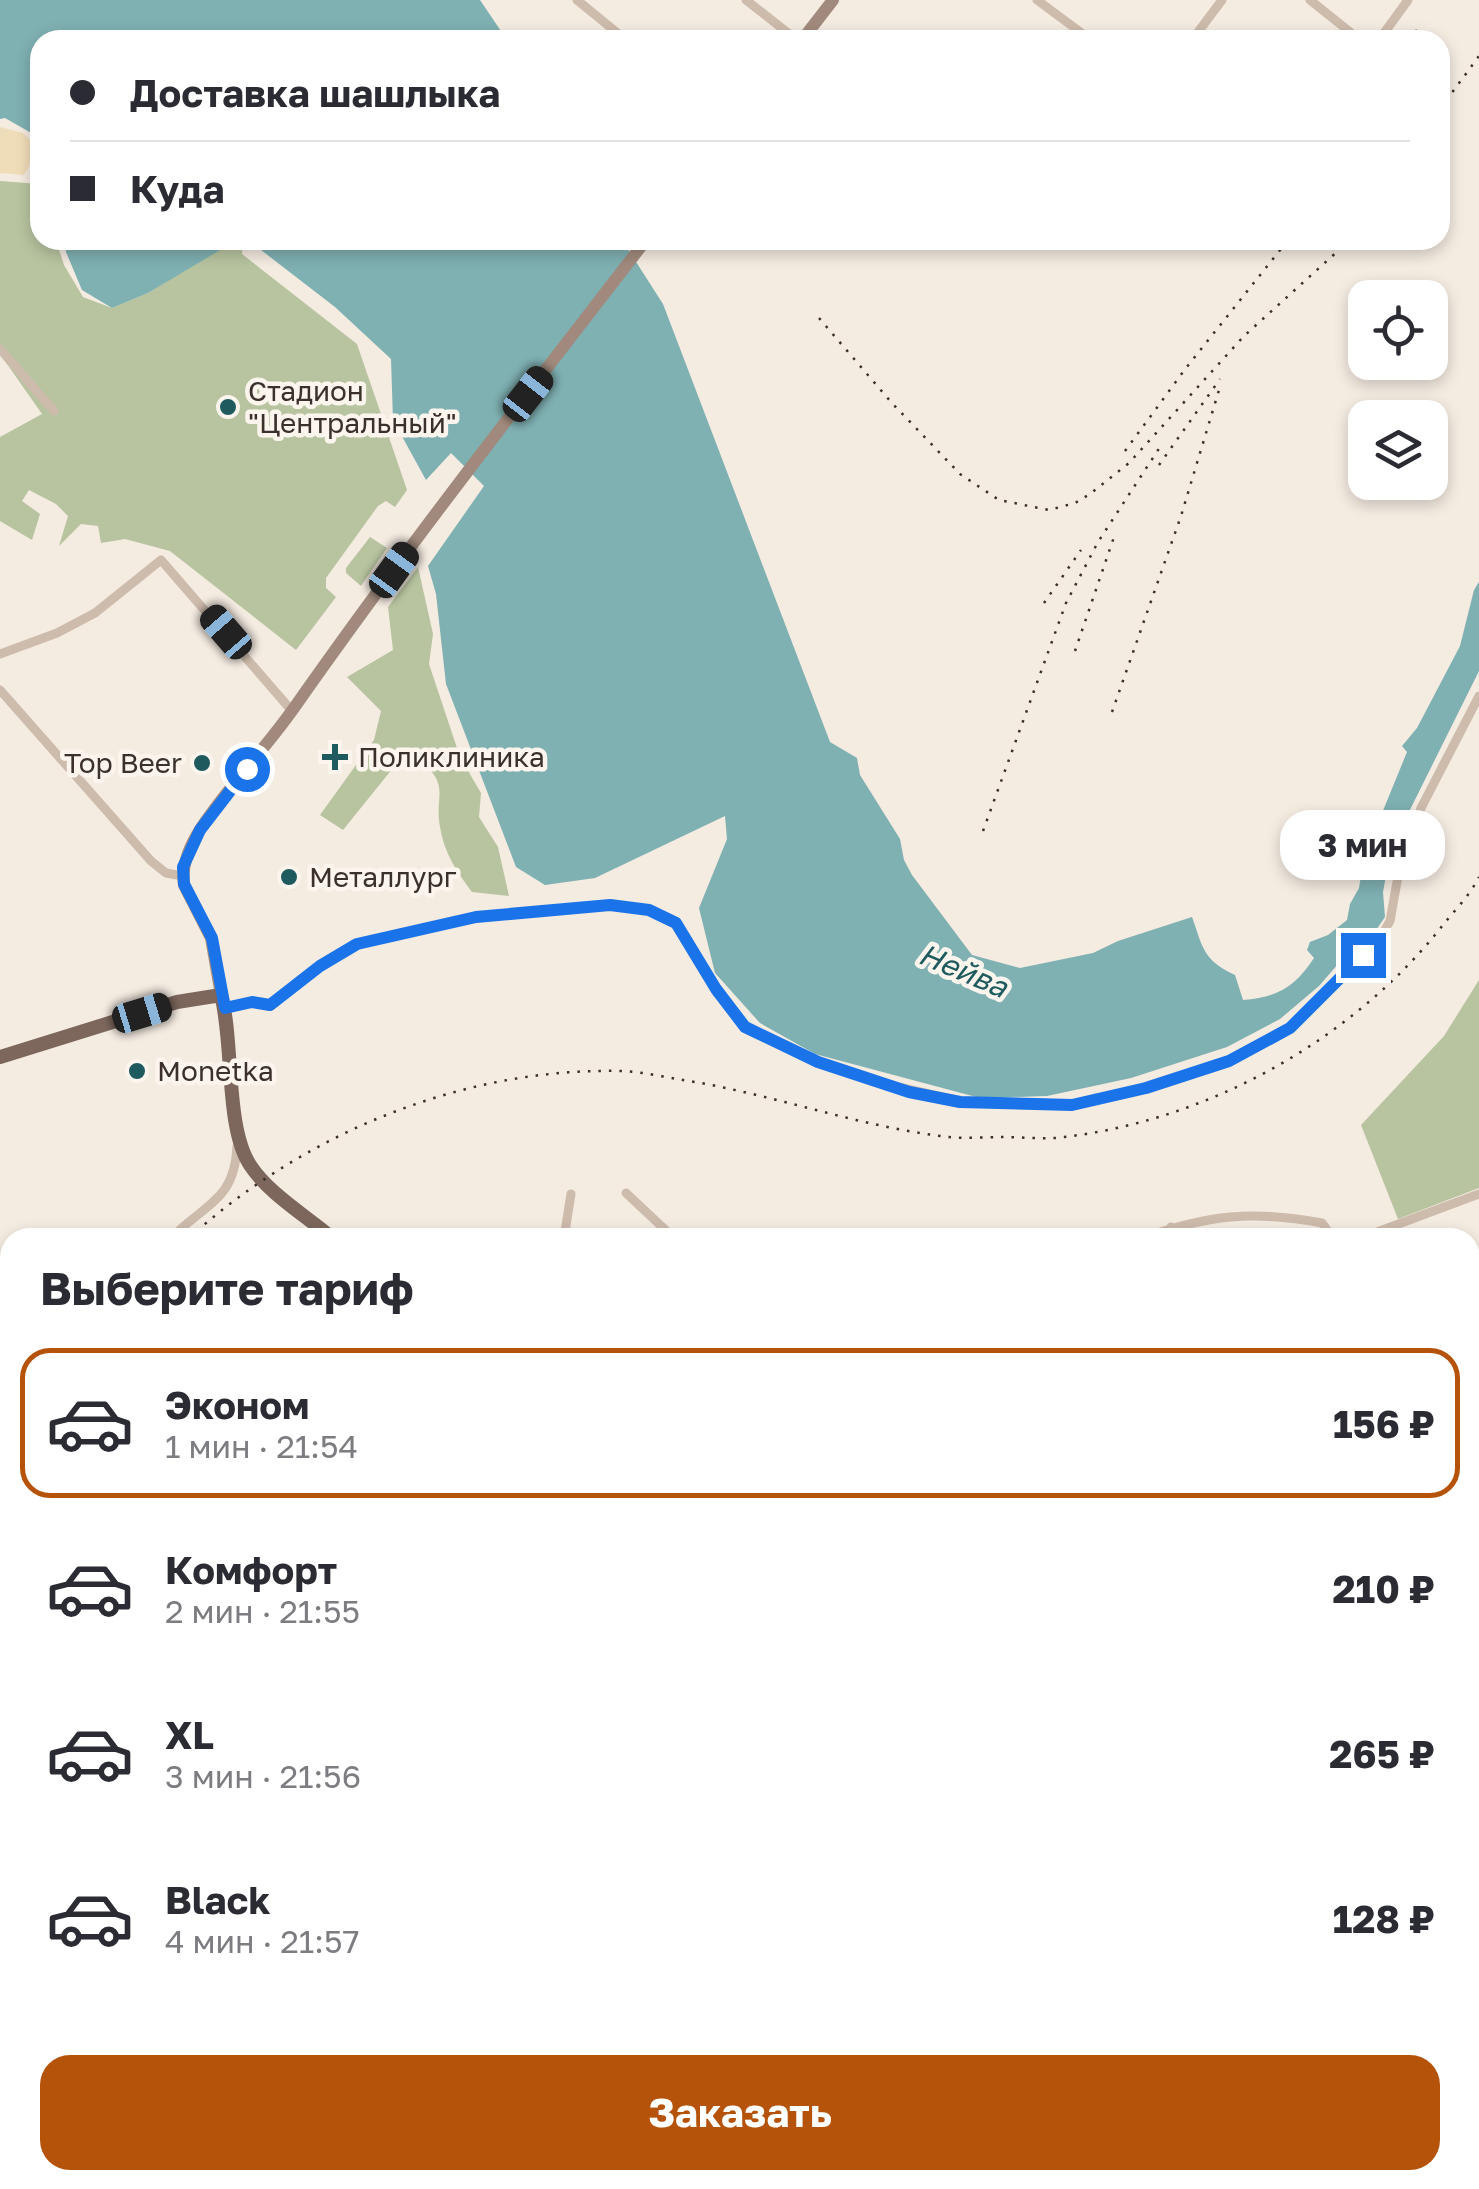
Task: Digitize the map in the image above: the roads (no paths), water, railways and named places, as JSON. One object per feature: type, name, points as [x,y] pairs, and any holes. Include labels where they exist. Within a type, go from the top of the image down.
[{"type":"main road","points":[[808,30],[833,0]]},
{"type":"main road","points":[[320,1228],[261,1179],[247,1161],[238,1133],[212,938],[184,884],[183,867],[200,830],[292,711],[432,517],[638,250]]},
{"type":"main road","points":[[0,1057],[177,1002],[223,1002]]},
{"type":"street","points":[[577,0],[614,30]]},
{"type":"street","points":[[746,0],[786,30]]},
{"type":"street","points":[[1037,0],[1078,30]]},
{"type":"street","points":[[1200,30],[1222,0]]},
{"type":"street","points":[[1310,0],[1348,30]]},
{"type":"street","points":[[1386,30],[1408,0]]},
{"type":"street","points":[[0,348],[54,411]]},
{"type":"street","points":[[0,654],[57,633],[95,613],[161,560],[292,711]]},
{"type":"street","points":[[0,690],[151,861],[166,873],[183,876]]},
{"type":"street","points":[[223,1002],[270,1005],[320,966],[357,944],[476,917],[610,905],[649,910],[676,923],[716,989],[745,1027],[818,1062],[960,1102],[1072,1105],[1146,1088],[1229,1061],[1290,1028],[1378,940],[1390,921],[1400,865],[1420,808],[1479,696]]},
{"type":"street","points":[[183,1228],[233,1180],[238,1133]]},
{"type":"street","points":[[626,1193],[663,1228]]},
{"type":"street","points":[[566,1228],[571,1194]]},
{"type":"street","points":[[1388,1228],[1479,1194]]},
{"type":"street","points":[[1171,1228],[1226,1215],[1283,1216],[1322,1223],[1326,1228]]},
{"type":"water","points":[[0,0],[480,0],[500,30],[30,30],[30,132],[0,119]]},
{"type":"water","points":[[220,250],[148,293],[112,308],[82,290],[66,252]]},
{"type":"water","name":"Нейва","points":[[261,250],[628,250],[663,304],[830,742],[857,758],[860,775],[900,839],[912,875],[972,955],[1020,968],[1093,953],[1192,917],[1206,952],[1216,964],[1235,975],[1243,1000],[1276,993],[1292,983],[1314,958],[1307,950],[1310,942],[1328,935],[1347,920],[1359,888],[1364,857],[1407,752],[1402,746],[1417,728],[1460,646],[1479,582],[1479,671],[1391,848],[1383,892],[1385,917],[1372,936],[1351,949],[1319,986],[1280,1019],[1227,1047],[1131,1078],[1047,1096],[980,1098],[815,1054],[760,1023],[715,973],[699,908],[727,839],[725,816],[595,878],[545,885],[516,867],[446,684],[436,594],[428,566],[484,486],[451,453],[426,480],[393,420],[391,359],[335,307]]},
{"type":"railway","points":[[1450,95],[1479,56]]},
{"type":"railway","points":[[1125,451],[1280,250]]},
{"type":"railway","points":[[819,318],[960,474],[999,500],[1049,510],[1075,503],[1129,463],[1244,336],[1339,250]]},
{"type":"railway","points":[[1159,465],[1220,379]]},
{"type":"railway","points":[[1112,712],[1181,516],[1219,390]]},
{"type":"railway","points":[[983,831],[1066,603],[1098,542],[1160,447]]},
{"type":"railway","points":[[1075,651],[1114,537]]},
{"type":"railway","points":[[1044,603],[1081,550]]},
{"type":"railway","points":[[201,1228],[284,1167],[391,1113],[505,1080],[564,1073],[623,1071],[653,1075],[750,1093],[882,1126],[955,1138],[1055,1138],[1166,1115],[1270,1070],[1365,1006],[1406,967],[1479,877]]},
{"type":"place","name":"Стадион \"Центральный\"","points":[[228,407]]},
{"type":"place","name":"Поликлиника","points":[[335,757]]},
{"type":"place","name":"Top Beer","points":[[202,763]]},
{"type":"place","name":"Металлург","points":[[289,877]]},
{"type":"place","name":"Monetka","points":[[137,1071]]}]
